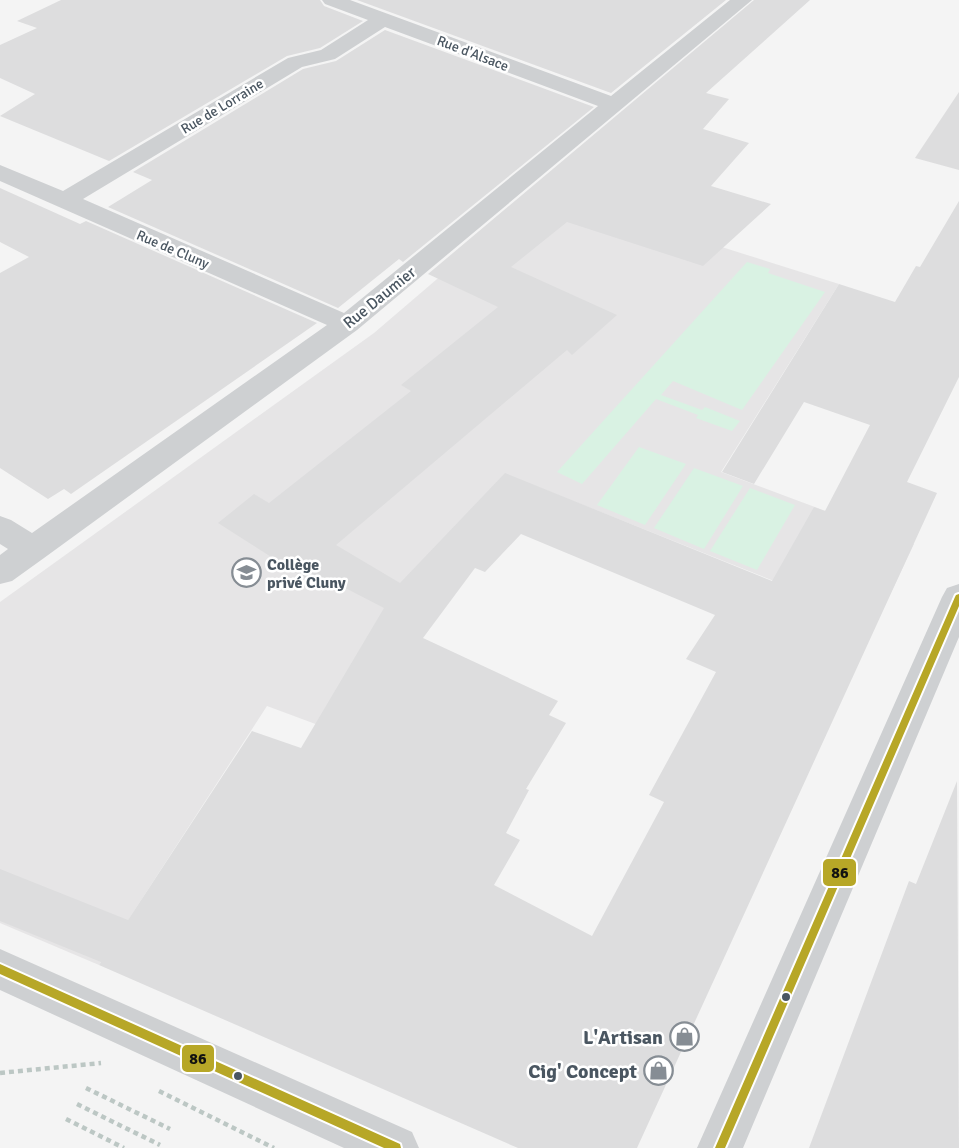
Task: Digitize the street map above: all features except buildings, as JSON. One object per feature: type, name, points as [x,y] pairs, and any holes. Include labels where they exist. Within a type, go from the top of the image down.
[{"type":"street","name":"Rue d'Alsace","points":[[332,0],[615,105]]},
{"type":"street","name":"Rue Daumier","points":[[0,572],[347,324],[742,0]]},
{"type":"street","name":"Rue de Lorraine","points":[[63,201],[295,62],[327,55],[383,19]]},
{"type":"street","name":"Rue de Cluny","points":[[0,172],[347,324]]},
{"type":"street","points":[[0,528],[33,549]]},
{"type":"street","points":[[720,1148],[959,597]]},
{"type":"street","points":[[0,969],[396,1148]]},
{"type":"path","points":[[0,1073],[100,1062],[111,1067]]},
{"type":"path","points":[[86,1088],[170,1129]]},
{"type":"path","points":[[152,1088],[274,1148]]},
{"type":"path","points":[[77,1104],[160,1146]]},
{"type":"path","points":[[66,1119],[124,1148]]},
{"type":"shaded area","name":"Collège privé Cluny","points":[[541,190],[839,284],[721,472],[914,544],[877,622],[533,485],[402,627],[372,745],[267,706],[99,965],[0,923],[0,602],[374,333]]},
{"type":"green space","points":[[747,262],[770,269],[768,273],[825,292],[742,410],[673,381],[661,395],[702,410],[705,407],[740,421],[732,431],[696,418],[698,415],[656,399],[582,484],[557,472]]},
{"type":"green space","points":[[639,447],[686,464],[645,525],[597,505]]},
{"type":"green space","points":[[694,468],[743,486],[704,549],[654,528]]},
{"type":"green space","points":[[750,488],[795,505],[757,570],[710,551]]},
{"type":"transit line","name":"86","points":[[720,1148],[959,597]]},
{"type":"transit line","name":"86","points":[[0,969],[396,1148]]},
{"type":"place","name":"Collège privé Cluny","points":[[246,573]]},
{"type":"place","name":"L'Artisan","points":[[684,1037]]},
{"type":"place","name":"Cig' Concept","points":[[658,1071]]}]
